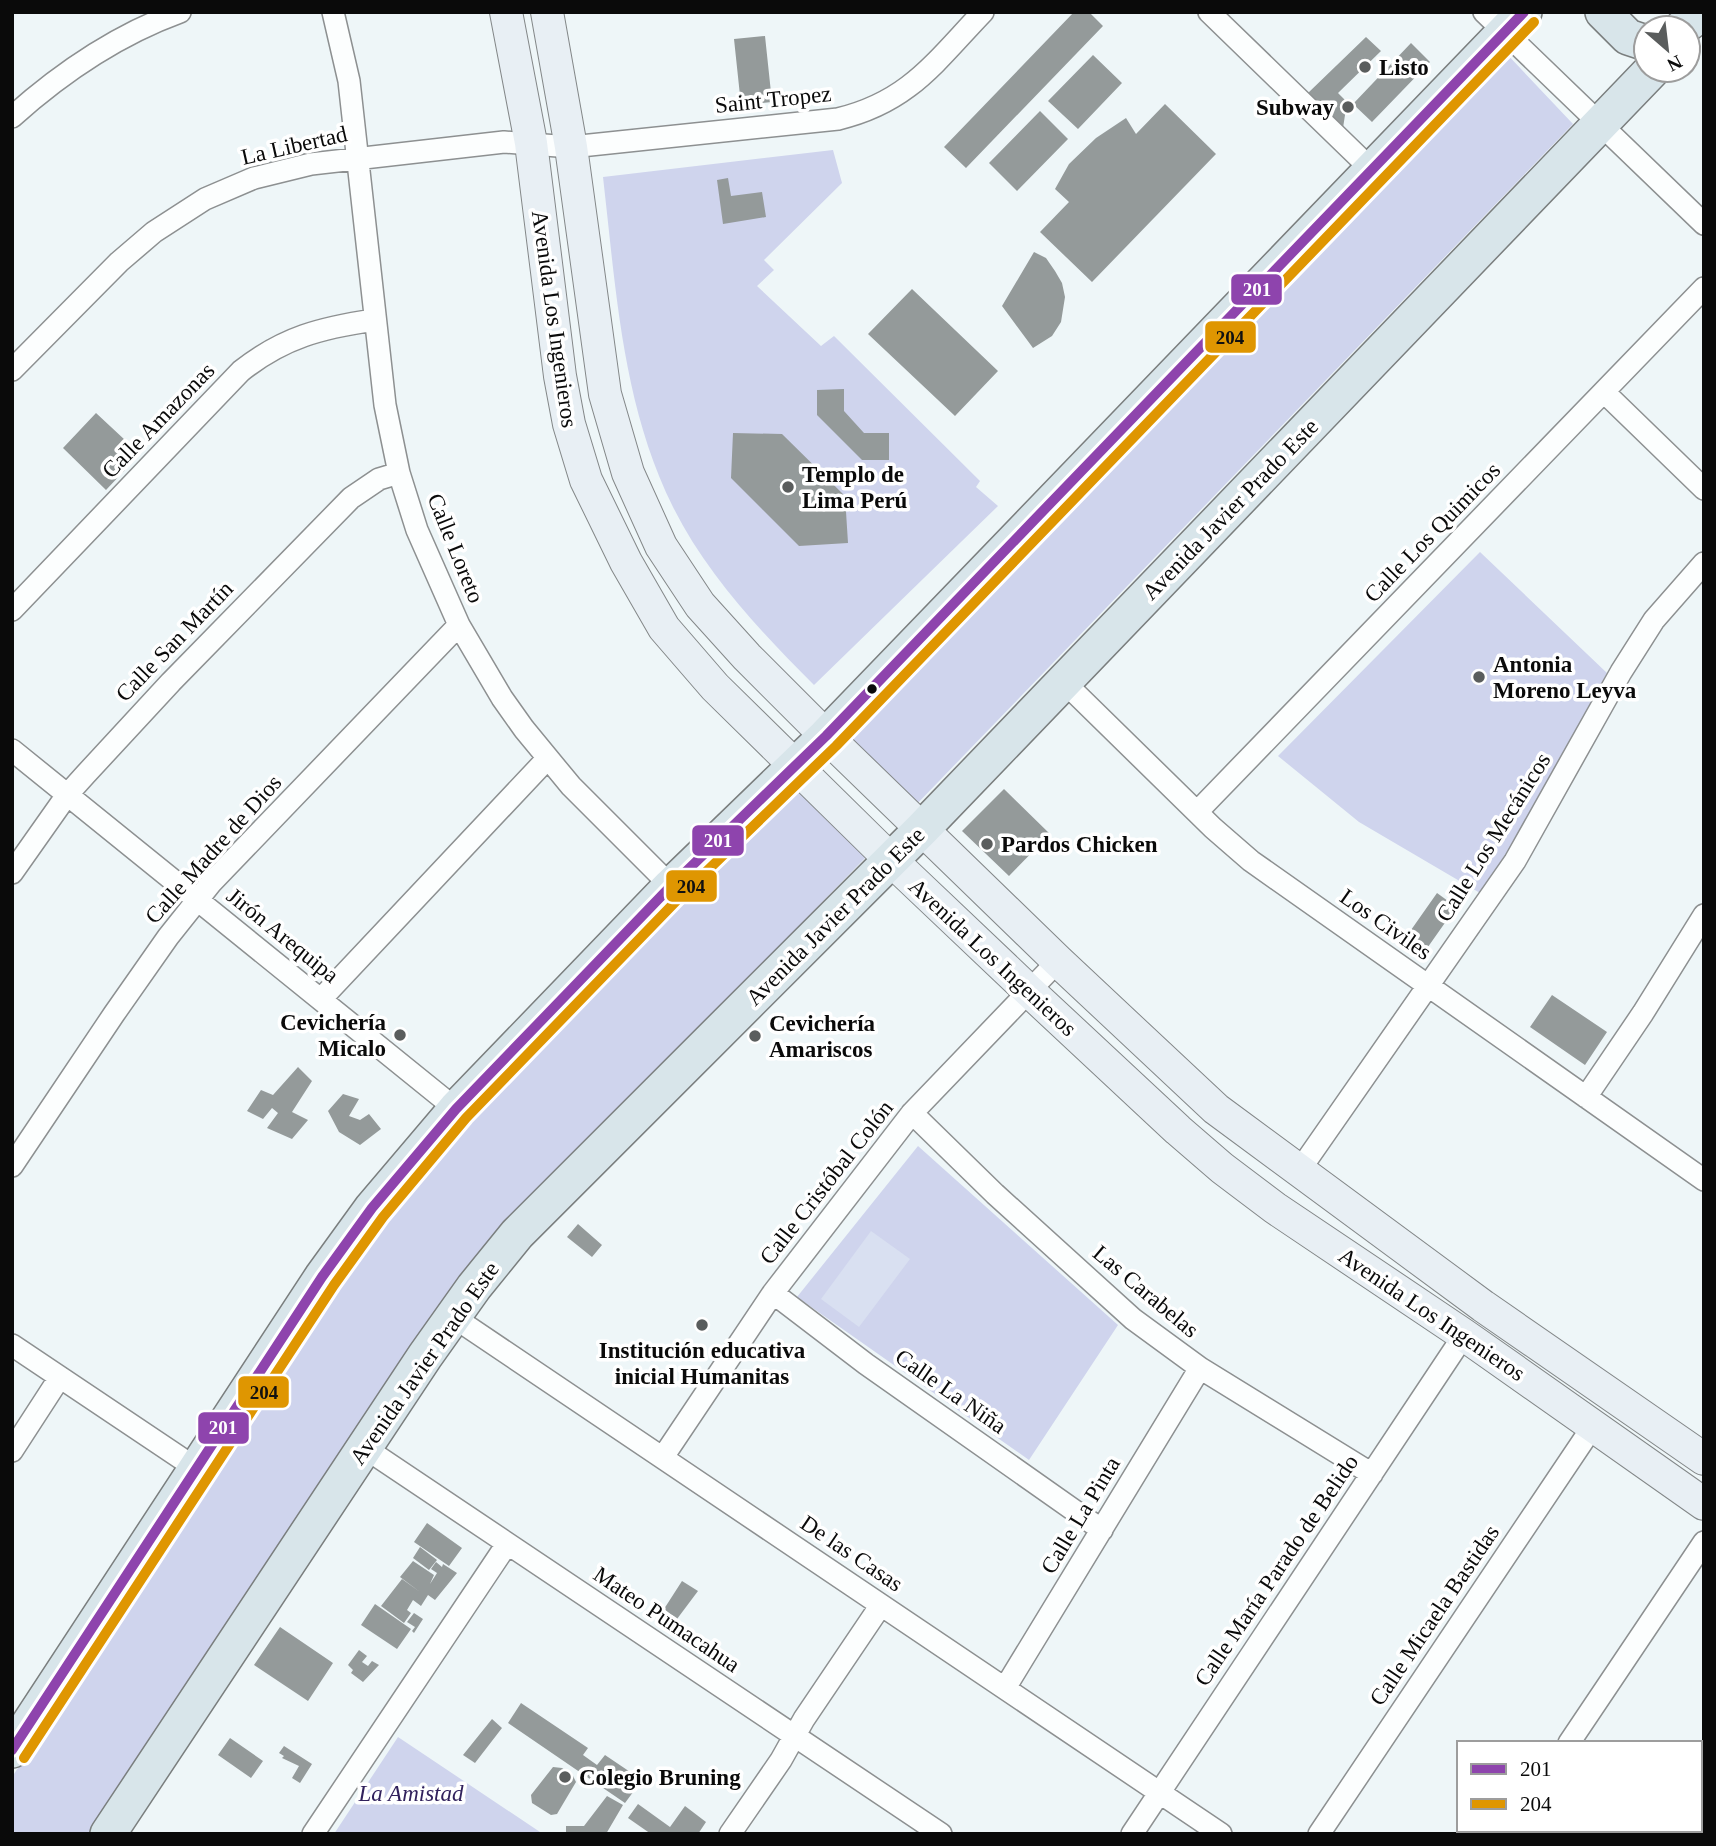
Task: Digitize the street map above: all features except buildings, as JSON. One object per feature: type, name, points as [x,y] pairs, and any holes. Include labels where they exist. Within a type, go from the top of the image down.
[{"type":"main road","points":[[1603,12],[1632,38]]},
{"type":"main road","points":[[12,1750],[346,1242],[405,1167],[456,1109],[671,886],[796,767],[1372,170],[1505,19]]},
{"type":"main road","name":"Avenida Javier Prado Este","points":[[108,1834],[452,1316],[496,1258],[537,1211],[922,829],[1639,84]]},
{"type":"street","points":[[12,117],[80,64],[128,36],[180,12]]},
{"type":"street","name":"Calle Loreto","points":[[333,12],[349,81],[374,320],[386,405],[399,473],[417,530],[459,625],[502,698],[547,759],[571,786],[671,886]]},
{"type":"street","name":"Avenida Los Ingenieros","points":[[506,12],[531,143],[560,376],[569,424],[586,480],[626,562],[664,628],[715,687],[891,860],[1178,1130],[1222,1168],[1275,1208],[1464,1335],[1704,1504]]},
{"type":"street","name":"Avenida Los Ingenieros","points":[[547,12],[571,147],[605,394],[628,472],[661,546],[700,605],[826,736],[1058,961],[1216,1109],[1482,1306],[1704,1459]]},
{"type":"street","name":"Saint Tropez","points":[[531,143],[571,147],[838,119],[867,112],[896,98],[920,78],[983,12]]},
{"type":"street","points":[[1209,12],[1372,170]]},
{"type":"street","points":[[1505,19],[1600,124],[1704,224]]},
{"type":"street","name":"La Libertad","points":[[12,370],[119,262],[154,232],[205,199],[254,178],[301,166],[356,157],[504,142],[531,143]]},
{"type":"street","name":"Calle Los Quimicos","points":[[1197,812],[1704,289]]},
{"type":"street","name":"Calle Amazonas","points":[[12,610],[241,371],[268,352],[307,333],[374,320]]},
{"type":"street","points":[[1604,392],[1704,489]]},
{"type":"street","name":"Calle San Martín","points":[[12,873],[68,795],[171,682],[342,506],[365,487],[399,473]]},
{"type":"street","name":"Calle Los Mecánicos","points":[[1299,1171],[1429,987],[1525,844],[1646,634],[1674,596],[1704,563]]},
{"type":"street","name":"Calle Madre de Dios","points":[[12,1166],[114,1014],[168,937],[198,900],[459,625]]},
{"type":"street","name":"Los Civiles","points":[[1064,682],[1251,861],[1704,1180]]},
{"type":"street","name":"Jirón Arequipa","points":[[12,750],[456,1109]]},
{"type":"street","points":[[321,999],[547,759]]},
{"type":"street","points":[[1586,1097],[1696,946],[1704,915]]},
{"type":"street","name":"Calle Cristóbal Colón","points":[[663,1457],[773,1293],[912,1113],[1058,961]]},
{"type":"street","name":"Las Carabelas","points":[[912,1113],[995,1194],[1133,1319],[1200,1368],[1372,1474]]},
{"type":"street","name":"Calle La Niña","points":[[773,1293],[866,1364],[1101,1530]]},
{"type":"street","name":"De las Casas","points":[[452,1316],[1222,1834]]},
{"type":"street","name":"Calle María Parado de Belido","points":[[1132,1834],[1464,1335]]},
{"type":"street","points":[[12,1345],[197,1469]]},
{"type":"street","name":"Calle La Pinta","points":[[1005,1688],[1200,1368]]},
{"type":"street","points":[[12,1451],[60,1377]]},
{"type":"street","name":"Calle Micaela Bastidas","points":[[1319,1834],[1593,1426]]},
{"type":"street","name":"Mateo Pumacahua","points":[[365,1448],[935,1832]]},
{"type":"street","points":[[1570,1741],[1704,1542]]},
{"type":"street","points":[[313,1834],[507,1544]]},
{"type":"street","points":[[730,1834],[881,1605]]},
{"type":"green space","points":[[1504,51],[1573,124],[914,807],[844,738]]},
{"type":"green space","points":[[833,150],[842,183],[764,260],[774,270],[757,286],[821,346],[834,336],[980,481],[976,487],[998,506],[814,685],[736,602],[702,556],[673,507],[656,468],[642,428],[624,345],[603,177]]},
{"type":"green space","points":[[1480,552],[1607,673],[1529,820],[1480,893],[1359,822],[1278,756]]},
{"type":"green space","points":[[793,785],[866,857],[568,1163],[92,1834],[12,1834],[12,1777],[332,1292],[391,1209],[454,1131]]},
{"type":"green space","points":[[918,1146],[1118,1325],[1029,1460],[797,1297]]},
{"type":"green space","name":"La Amistad","points":[[398,1737],[543,1834],[334,1834]]},
{"type":"shaded area","points":[[871,1231],[910,1259],[859,1327],[821,1299]]},
{"type":"transit line","name":"201","points":[[12,1750],[322,1277],[372,1208],[456,1109],[671,886],[826,736],[1524,12]]},
{"type":"transit line","name":"204","points":[[24,1758],[334,1285],[383,1217],[466,1118],[681,896],[836,746],[1534,22]]},
{"type":"place","name":"Listo","points":[[1365,67]]},
{"type":"place","name":"Subway","points":[[1348,107]]},
{"type":"place","name":"Templo de Lima Perú","points":[[788,487]]},
{"type":"place","name":"Antonia Moreno Leyva","points":[[1479,677]]},
{"type":"place","name":"Pardos Chicken","points":[[987,844]]},
{"type":"place","name":"Cevichería Micalo","points":[[400,1035]]},
{"type":"place","name":"Cevichería Amariscos","points":[[755,1036]]},
{"type":"place","name":"Institución educativa inicial Humanitas","points":[[702,1325]]},
{"type":"place","name":"Colegio Bruning","points":[[565,1777]]}]
